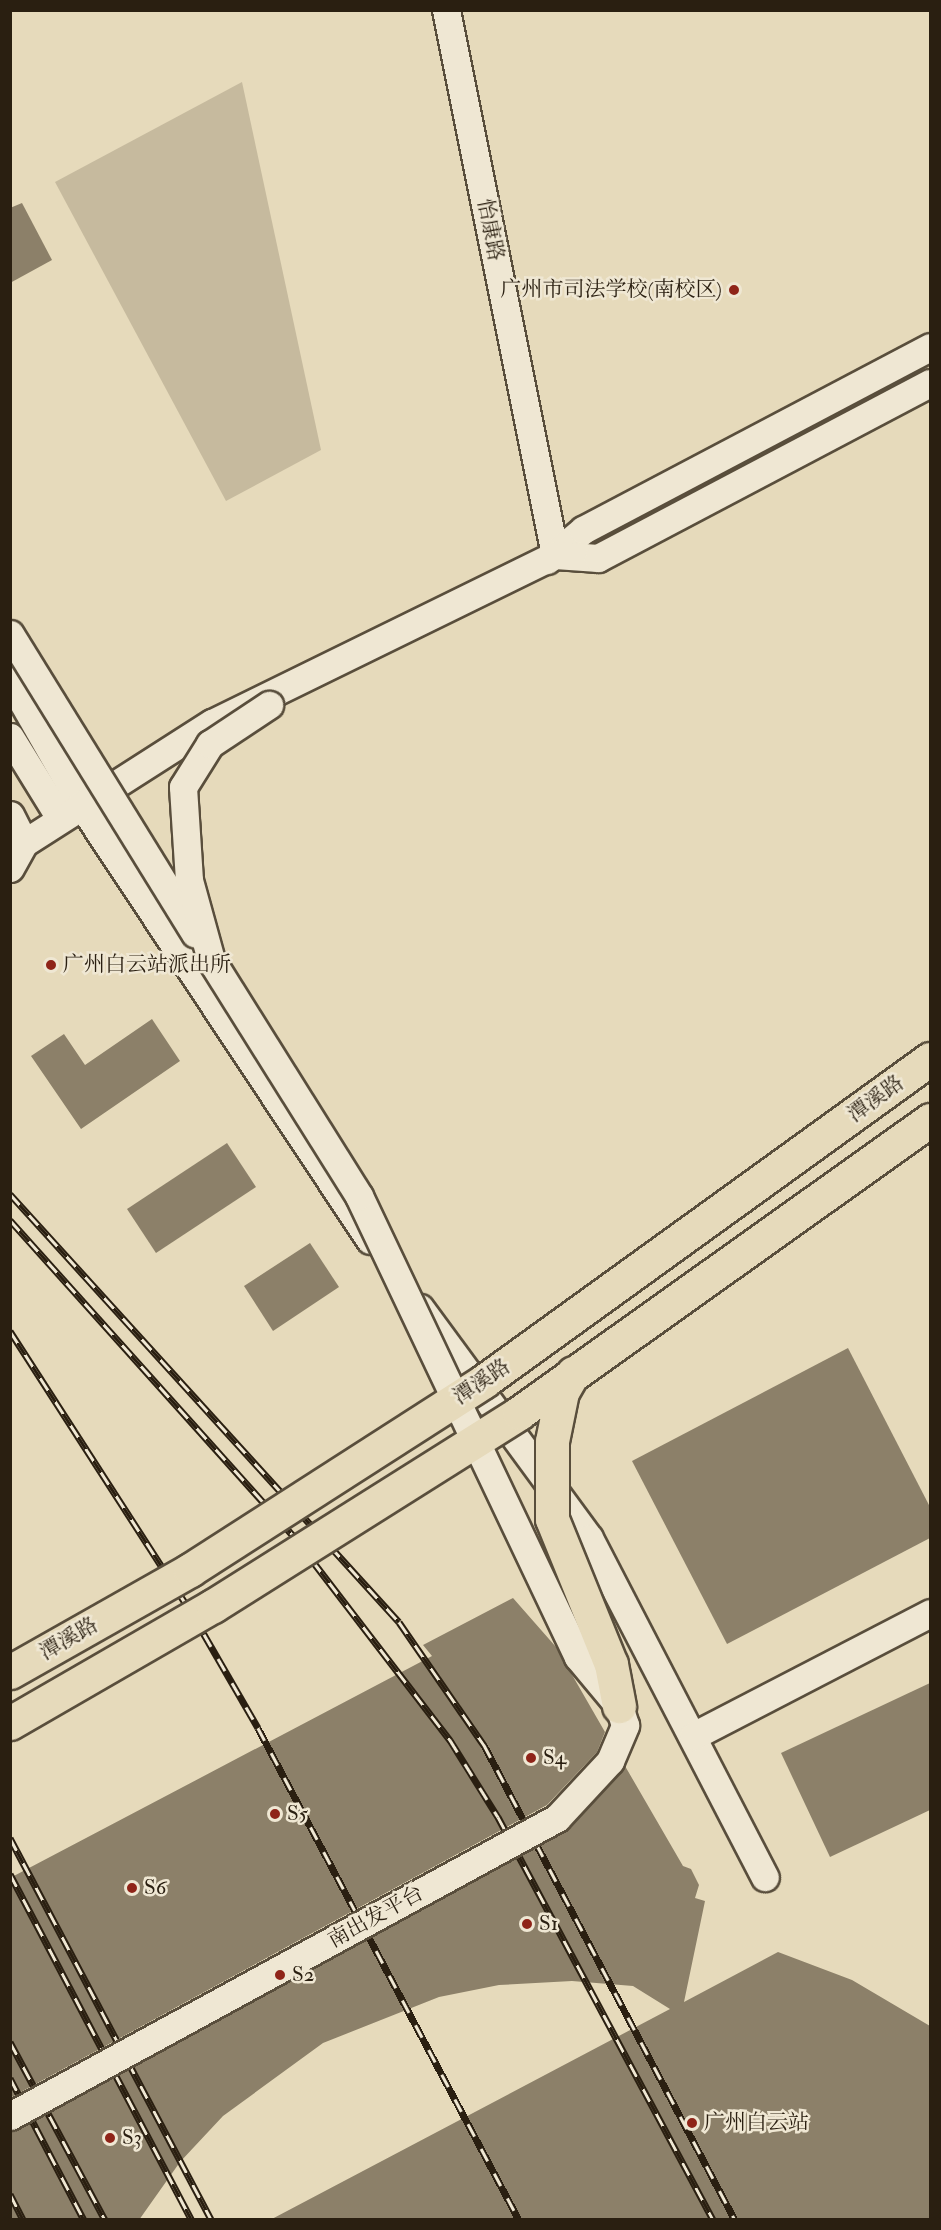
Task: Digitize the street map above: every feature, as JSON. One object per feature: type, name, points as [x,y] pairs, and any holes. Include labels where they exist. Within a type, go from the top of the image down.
[{"type":"main road","name":"潭溪路","points":[[10,1672],[190,1570],[466,1394],[930,1059]]},
{"type":"main road","points":[[619,1706],[610,1664],[552,1519],[548,1479],[562,1392],[594,1350],[930,1101]]},
{"type":"main road","name":"潭溪路","points":[[10,1723],[213,1606],[519,1413],[930,1120]]},
{"type":"street","name":"怡康路","points":[[446,10],[555,555]]},
{"type":"street","points":[[211,960],[189,880],[183,787],[210,744],[269,705],[474,604],[555,555],[583,530],[930,347]]},
{"type":"street","points":[[10,868],[24,843],[70,811],[212,723],[555,555],[598,558],[930,383]]},
{"type":"street","points":[[10,634],[359,1196],[578,1657],[619,1706]]},
{"type":"street","points":[[10,680],[70,811],[376,1249],[590,1538],[765,1877]]},
{"type":"street","points":[[10,736],[30,773],[70,811]]},
{"type":"street","points":[[10,815],[24,843]]},
{"type":"street","points":[[693,1736],[930,1613]]},
{"type":"street","name":"南出发平台","points":[[10,2116],[557,1818],[610,1761],[625,1725],[619,1706]]},
{"type":"shaded area","points":[[242,82],[321,450],[226,501],[55,182]]},
{"type":"building","points":[[22,203],[52,260],[10,283],[10,208]]},
{"type":"building","points":[[152,1019],[180,1061],[81,1129],[31,1056],[64,1034],[85,1065]]},
{"type":"building","points":[[227,1143],[256,1187],[156,1253],[127,1209]]},
{"type":"building","points":[[310,1243],[339,1287],[273,1331],[244,1286]]},
{"type":"building","points":[[848,1348],[930,1507],[930,1538],[727,1644],[632,1461]]},
{"type":"building","points":[[513,1598],[556,1647],[605,1732],[597,1752],[547,1805],[10,2098],[10,1878],[432,1656],[423,1645]]},
{"type":"building","points":[[930,1683],[930,1810],[830,1857],[781,1753]]},
{"type":"building","points":[[625,1766],[683,1866],[691,1869],[699,1885],[695,1898],[705,1901],[684,2002],[778,1952],[852,1980],[930,2026],[930,2220],[270,2220],[670,2009],[633,1986],[572,1981],[499,1985],[439,1997],[323,2043],[223,2116],[180,2162],[139,2220],[10,2220],[10,2132],[565,1832]]},
{"type":"railway","points":[[10,1194],[399,1622],[484,1745],[735,2220]]},
{"type":"railway","points":[[10,1220],[295,1538],[450,1740],[498,1817],[713,2220]]},
{"type":"railway","points":[[10,1331],[190,1610],[258,1728],[519,2220]]},
{"type":"railway","points":[[10,1838],[211,2220]]},
{"type":"railway","points":[[10,1874],[192,2220]]},
{"type":"railway","points":[[10,2042],[105,2220]]},
{"type":"railway","points":[[10,2078],[84,2220]]},
{"type":"railway","points":[[10,2194],[23,2220]]},
{"type":"place","name":"广州市司法学校(南校区)","points":[[734,290]]},
{"type":"place","name":"广州白云站派出所","points":[[51,965]]},
{"type":"place","name":"S4","points":[[531,1758]]},
{"type":"place","name":"S5","points":[[275,1814]]},
{"type":"place","name":"S6","points":[[132,1888]]},
{"type":"place","name":"S1","points":[[527,1924]]},
{"type":"place","name":"S2","points":[[280,1975]]},
{"type":"place","name":"广州白云站","points":[[692,2123]]},
{"type":"place","name":"S3","points":[[110,2138]]}]
